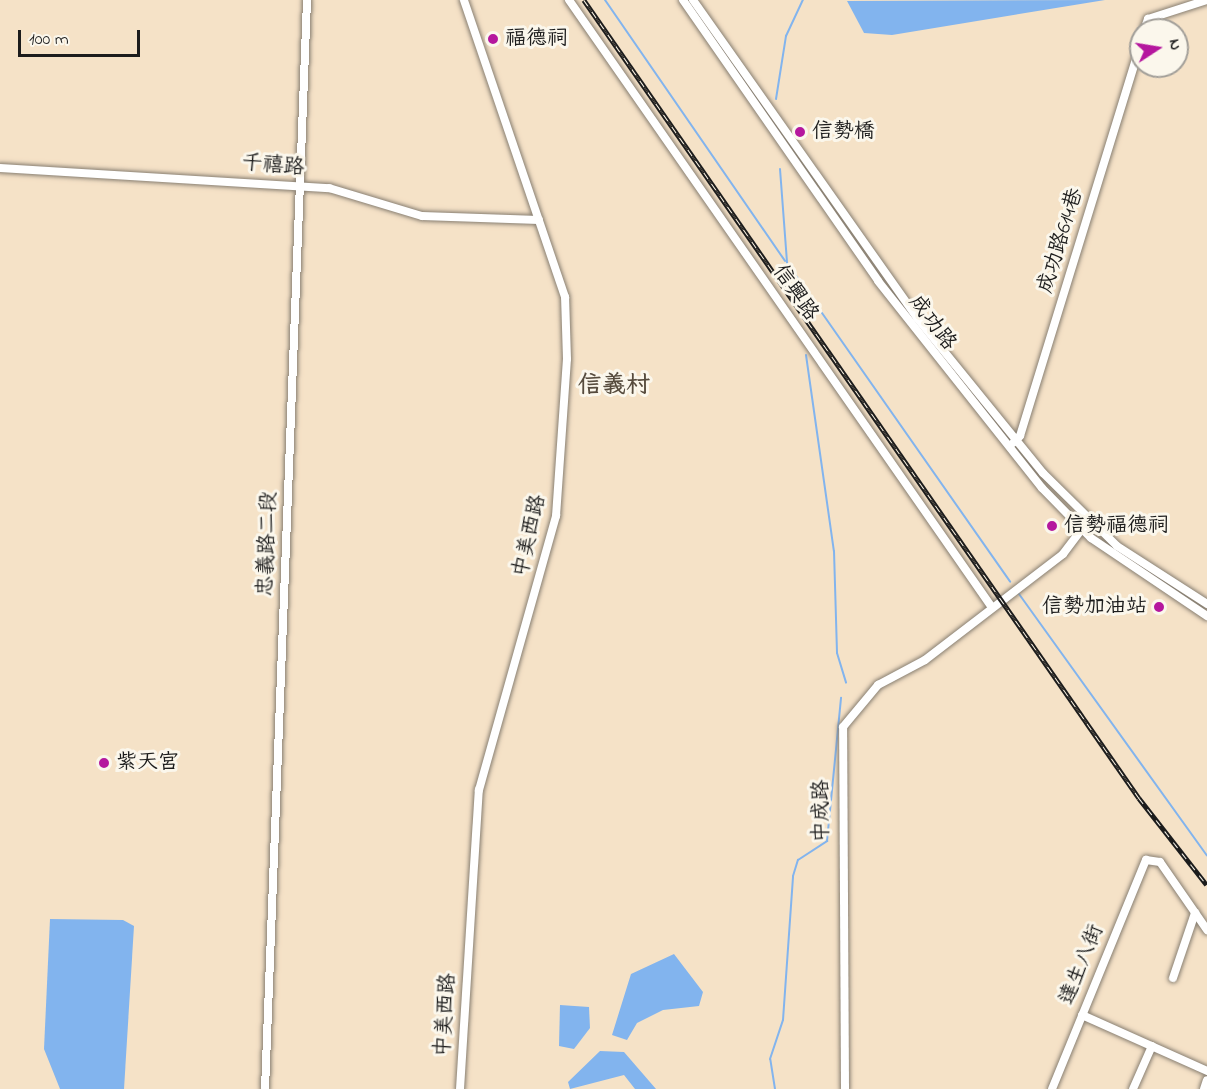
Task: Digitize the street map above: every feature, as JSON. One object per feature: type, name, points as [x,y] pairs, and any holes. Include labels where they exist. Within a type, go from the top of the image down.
[{"type":"street","name":"忠義路二段","points":[[265,1089],[303,186],[307,0]]},
{"type":"street","name":"中美西路","points":[[460,1089],[479,790],[559,496],[565,297],[464,0]]},
{"type":"street","name":"信興路","points":[[569,0],[991,606]]},
{"type":"street","name":"成功路","points":[[687,0],[917,318],[1016,440],[1089,522],[1207,604]]},
{"type":"street","name":"成功路","points":[[687,0],[878,281],[1009,446],[1081,529],[1207,616]]},
{"type":"street","points":[[1151,18],[1207,0]]},
{"type":"street","name":"成功路614巷","points":[[1016,440],[1130,78]]},
{"type":"street","name":"千禧路","points":[[0,168],[303,186],[422,216],[539,220]]},
{"type":"street","points":[[1009,446],[1016,440]]},
{"type":"street","name":"中成路","points":[[845,1089],[843,727],[878,685],[925,660],[991,606],[1063,554],[1089,522]]},
{"type":"street","name":"達生八街","points":[[1052,1089],[1142,864],[1149,858],[1160,862],[1196,913]]},
{"type":"street","points":[[1196,913],[1207,930]]},
{"type":"street","points":[[1173,978],[1196,913]]},
{"type":"street","points":[[1082,1015],[1207,1071]]},
{"type":"street","points":[[1133,1089],[1152,1046]]},
{"type":"street","points":[[1204,1089],[1207,1080]]},
{"type":"water","points":[[1105,0],[892,35],[864,33],[847,1]]},
{"type":"water","points":[[50,919],[123,920],[134,926],[124,1089],[60,1089],[44,1049]]},
{"type":"water","points":[[674,954],[703,992],[699,1006],[663,1010],[637,1023],[627,1040],[612,1035],[631,974]]},
{"type":"water","points":[[560,1005],[589,1007],[590,1028],[574,1049],[559,1046]]},
{"type":"water","points":[[600,1051],[624,1052],[656,1089],[635,1089],[624,1075],[570,1089],[568,1082]]},
{"type":"waterway","points":[[605,0],[785,261]]},
{"type":"waterway","points":[[776,99],[786,36],[803,0]]},
{"type":"waterway","points":[[780,169],[787,263],[1010,582]]},
{"type":"waterway","points":[[806,355],[834,551],[837,653],[846,683]]},
{"type":"waterway","points":[[1019,594],[1207,856]]},
{"type":"waterway","points":[[775,1089],[770,1059],[783,1020],[793,876],[798,860],[827,841],[841,698]]},
{"type":"railway","points":[[584,0],[1139,798],[1207,885]]},
{"type":"place","name":"福德祠","points":[[493,39]]},
{"type":"place","name":"信勢橋","points":[[800,132]]},
{"type":"place","name":"信勢福德祠","points":[[1052,526]]},
{"type":"place","name":"信勢加油站","points":[[1159,607]]},
{"type":"place","name":"紫天宮","points":[[104,763]]},
{"type":"district","name":"信義村","points":[[614,387]]}]
